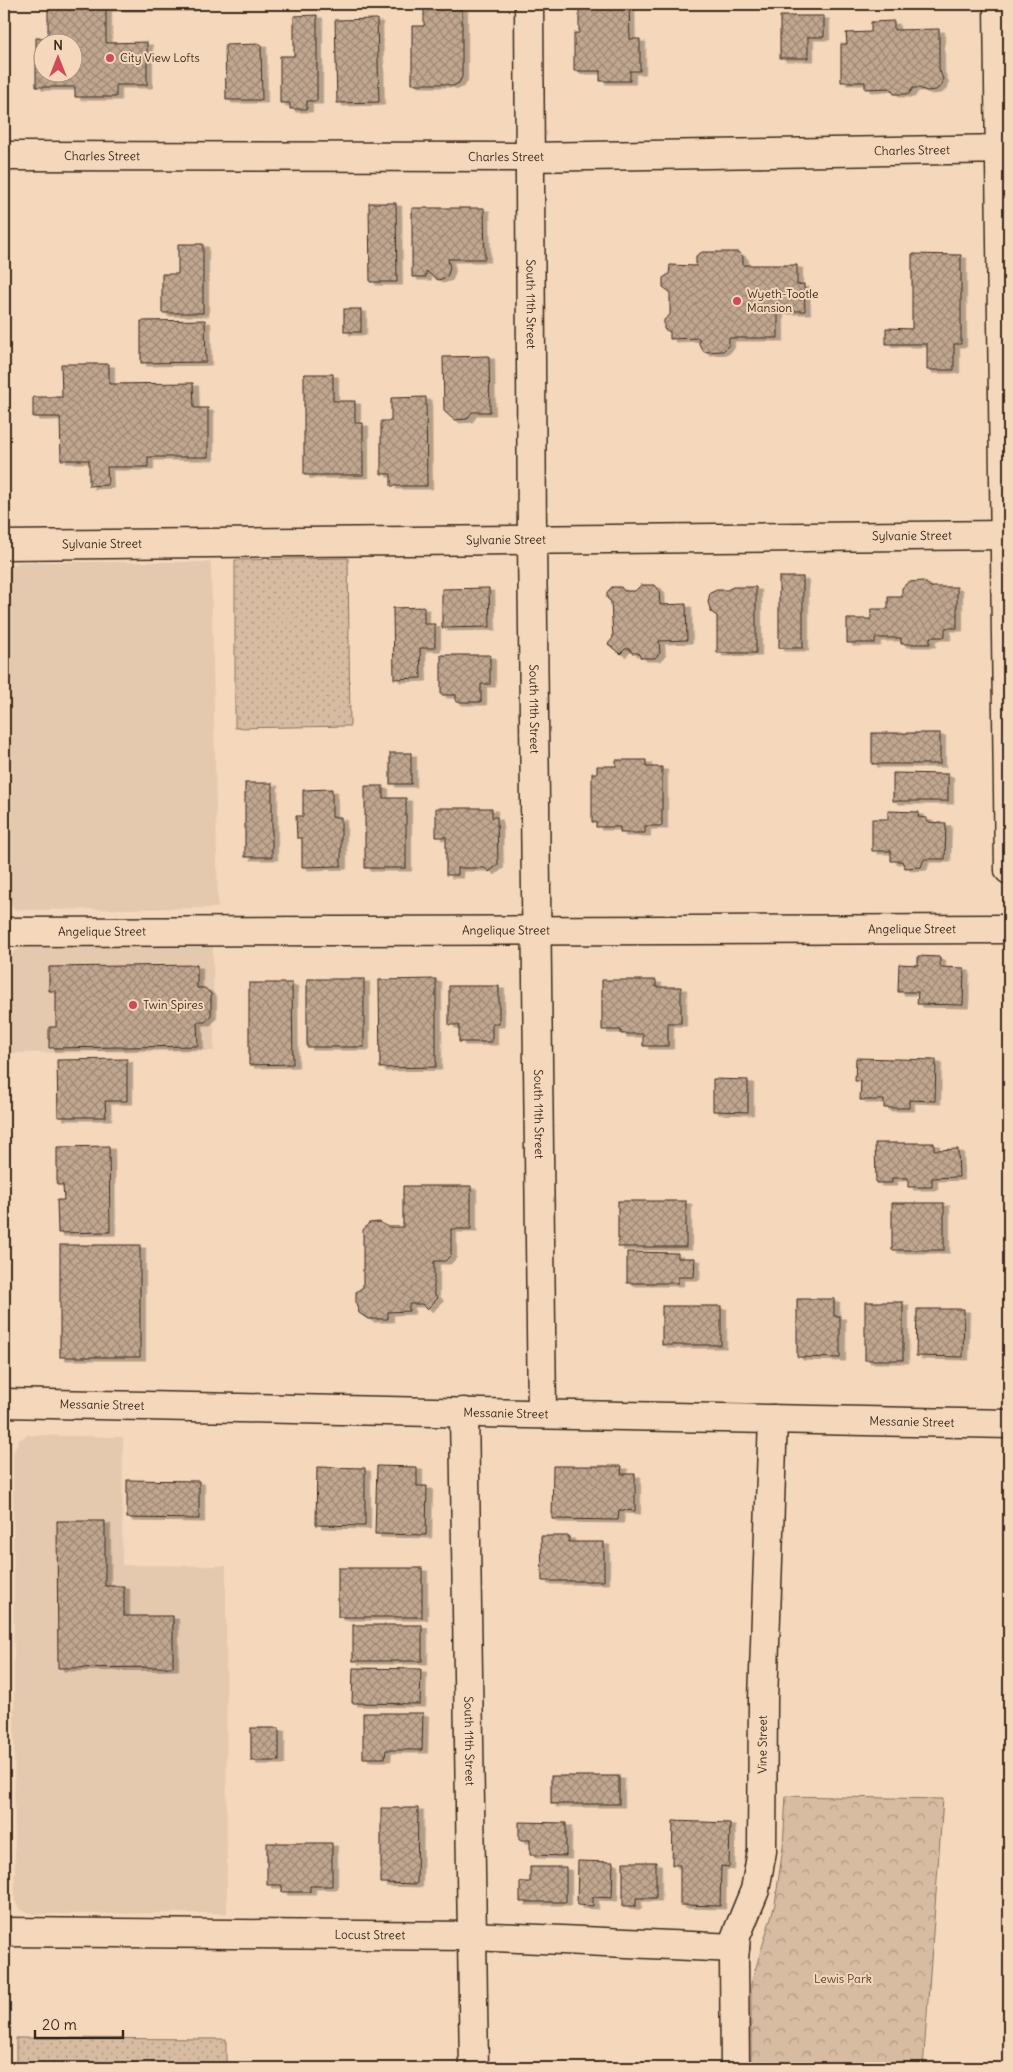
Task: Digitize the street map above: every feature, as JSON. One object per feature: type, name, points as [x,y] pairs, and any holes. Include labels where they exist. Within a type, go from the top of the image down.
[{"type":"street","name":"South 11th Street","points":[[529,4],[532,541],[542,1414]]},
{"type":"street","points":[[998,4],[1005,149],[1009,870]]},
{"type":"street","name":"Charles Street","points":[[4,156],[529,157],[1005,149]]},
{"type":"street","name":"Sylvanie Street","points":[[4,545],[1007,535]]},
{"type":"street","name":"Angelique Street","points":[[4,932],[1009,929]]},
{"type":"street","name":"Messanie Street","points":[[4,1403],[1009,1424]]},
{"type":"street","name":"South 11th Street","points":[[464,1412],[474,2068]]},
{"type":"street","name":"Vine Street","points":[[735,2068],[736,1936],[756,1890],[762,1851],[763,1690],[773,1419]]},
{"type":"street","name":"Locust Street","points":[[4,1932],[473,1936],[735,1948]]},
{"type":"shaded area","points":[[19,562],[211,562],[218,908],[28,910],[14,909],[9,901],[5,582],[9,568]]},
{"type":"shaded area","points":[[213,946],[214,1051],[10,1053],[10,960],[13,952],[22,948]]},
{"type":"shaded area","points":[[27,1435],[123,1437],[122,1565],[226,1566],[227,1913],[35,1914],[20,1910],[15,1901],[13,1454],[19,1440]]},
{"type":"green space","points":[[348,558],[350,726],[235,728],[235,560]]},
{"type":"green space","name":"Lewis Park","points":[[786,1796],[943,1799],[923,2068],[751,2068],[751,1984],[775,1904],[783,1847]]},
{"type":"green space","points":[[16,2038],[226,2039],[226,2068],[16,2068]]},
{"type":"building","name":"City View Lofts","points":[[48,4],[191,4],[191,8],[106,8],[106,43],[147,42],[147,85],[116,85],[116,97],[75,97],[75,87],[36,87],[36,82],[82,82],[82,32],[48,32]]},
{"type":"building","points":[[424,4],[452,4],[452,8],[462,8],[462,77],[459,83],[453,86],[446,84],[412,84],[412,26],[424,26]]},
{"type":"building","points":[[579,4],[629,4],[630,39],[640,39],[640,71],[630,71],[630,81],[600,81],[600,71],[574,71],[574,33],[579,33]]},
{"type":"building","points":[[317,15],[317,101],[307,101],[307,109],[290,109],[290,103],[280,103],[280,56],[294,56],[294,16]]},
{"type":"building","points":[[780,16],[824,16],[824,37],[808,37],[808,58],[780,58]]},
{"type":"building","points":[[377,19],[379,102],[337,103],[335,20]]},
{"type":"building","points":[[894,21],[894,30],[939,29],[939,69],[943,79],[942,85],[936,90],[927,91],[913,88],[909,94],[894,94],[890,88],[865,89],[865,82],[841,82],[841,44],[847,44],[846,33],[871,32],[871,22]]},
{"type":"building","points":[[261,44],[262,100],[226,100],[225,45]]},
{"type":"building","points":[[369,203],[396,203],[397,282],[370,282]]},
{"type":"building","points":[[412,208],[484,208],[485,259],[448,259],[450,268],[447,277],[438,280],[426,271],[426,277],[412,277]]},
{"type":"building","points":[[178,244],[203,244],[203,313],[162,313],[162,274],[178,274]]},
{"type":"building","name":"Wyeth-Tootle Mansion","points":[[702,252],[738,252],[743,257],[743,265],[797,265],[797,285],[804,284],[805,311],[778,311],[778,338],[729,338],[729,345],[723,351],[704,352],[699,344],[699,338],[670,339],[670,332],[664,329],[664,320],[670,315],[670,292],[663,287],[663,278],[669,274],[670,265],[696,266],[696,256]]},
{"type":"building","points":[[912,254],[961,255],[961,344],[954,344],[954,370],[927,370],[927,344],[886,344],[886,328],[912,329]]},
{"type":"building","points":[[344,309],[361,309],[361,332],[344,332]]},
{"type":"building","points":[[205,320],[206,362],[141,363],[141,321]]},
{"type":"building","points":[[489,356],[490,412],[472,412],[467,419],[454,420],[444,411],[443,357]]},
{"type":"building","points":[[61,364],[109,364],[109,384],[193,383],[194,408],[208,408],[208,457],[148,457],[148,467],[107,467],[108,485],[89,486],[89,460],[61,460],[60,417],[33,417],[33,397],[62,397]]},
{"type":"building","points":[[304,374],[333,374],[333,401],[355,401],[355,423],[363,423],[363,475],[304,475]]},
{"type":"building","points":[[426,397],[427,486],[391,486],[391,474],[381,474],[381,421],[391,421],[391,398]]},
{"type":"building","points":[[779,577],[803,577],[803,648],[779,648]]},
{"type":"building","points":[[924,581],[930,587],[957,587],[957,628],[945,628],[945,637],[930,637],[930,644],[901,644],[901,638],[875,638],[875,643],[847,643],[847,619],[871,619],[871,609],[888,609],[888,597],[902,597],[902,588],[908,582]]},
{"type":"building","points":[[641,585],[655,585],[659,590],[660,605],[686,604],[687,640],[659,641],[660,653],[655,658],[641,658],[638,653],[632,653],[630,649],[625,649],[620,654],[608,644],[613,638],[611,602],[607,598],[607,592],[612,587],[621,587],[624,591],[635,591]]},
{"type":"building","points":[[733,587],[756,587],[756,653],[717,653],[717,616],[711,612],[708,602],[710,593]]},
{"type":"building","points":[[489,588],[490,627],[442,628],[442,589]]},
{"type":"building","points":[[424,607],[424,624],[435,624],[435,648],[420,648],[421,678],[394,679],[393,608]]},
{"type":"building","points":[[441,655],[490,655],[490,684],[481,684],[481,702],[456,702],[456,695],[441,695]]},
{"type":"building","points":[[872,733],[940,733],[940,764],[872,764]]},
{"type":"building","points":[[390,753],[411,753],[411,784],[390,784]]},
{"type":"building","points":[[616,760],[646,760],[646,767],[662,767],[662,826],[645,826],[645,833],[620,833],[620,827],[596,827],[596,822],[592,822],[592,773],[597,773],[597,766],[616,766]]},
{"type":"building","points":[[893,773],[948,774],[948,801],[893,801]]},
{"type":"building","points":[[245,783],[272,783],[272,857],[245,857]]},
{"type":"building","points":[[365,786],[383,786],[383,798],[406,798],[406,868],[365,868]]},
{"type":"building","points":[[332,789],[332,817],[341,817],[341,866],[302,867],[302,838],[297,838],[296,816],[303,816],[303,790]]},
{"type":"building","points":[[436,808],[492,808],[492,817],[497,817],[498,865],[489,872],[485,868],[458,868],[458,875],[446,875],[446,837],[436,837]]},
{"type":"building","points":[[888,811],[919,812],[918,817],[927,818],[927,822],[946,823],[945,859],[924,859],[921,867],[905,868],[902,861],[891,861],[891,851],[872,851],[872,819],[888,819]]},
{"type":"building","points":[[918,956],[940,957],[940,967],[964,968],[963,1005],[917,1004],[918,992],[898,992],[899,964],[918,965]]},
{"type":"building","name":"Twin Spires","points":[[197,965],[197,988],[205,988],[211,994],[211,1015],[205,1022],[197,1022],[198,1046],[49,1048],[49,1027],[56,1027],[56,991],[49,991],[49,967]]},
{"type":"building","points":[[307,979],[364,979],[364,1047],[307,1047]]},
{"type":"building","points":[[436,979],[436,1067],[380,1068],[379,980]]},
{"type":"building","points":[[602,980],[656,980],[656,987],[681,987],[681,1023],[668,1023],[668,1046],[643,1046],[643,1034],[621,1034],[621,1030],[602,1030]]},
{"type":"building","points":[[249,983],[292,983],[293,1064],[249,1065]]},
{"type":"building","points":[[449,986],[499,986],[499,1024],[492,1024],[492,1042],[459,1042],[459,1025],[449,1025]]},
{"type":"building","points":[[856,1058],[936,1060],[935,1101],[909,1100],[909,1108],[884,1108],[884,1100],[860,1100],[861,1081],[855,1081]]},
{"type":"building","points":[[127,1059],[127,1101],[105,1101],[106,1117],[58,1117],[57,1060]]},
{"type":"building","points":[[713,1079],[748,1080],[748,1112],[713,1111]]},
{"type":"building","points":[[875,1143],[934,1143],[934,1150],[958,1149],[959,1177],[932,1178],[932,1187],[908,1187],[908,1178],[892,1178],[892,1183],[876,1183]]},
{"type":"building","points":[[109,1146],[110,1232],[58,1233],[57,1200],[64,1200],[63,1185],[57,1185],[57,1147]]},
{"type":"building","points":[[403,1186],[471,1186],[471,1229],[451,1229],[451,1255],[445,1261],[434,1261],[434,1293],[438,1298],[427,1309],[422,1304],[409,1304],[409,1311],[388,1312],[388,1319],[368,1319],[359,1313],[356,1303],[356,1292],[363,1287],[363,1230],[369,1223],[379,1222],[389,1227],[403,1227]]},
{"type":"building","points":[[618,1201],[686,1201],[686,1247],[618,1247]]},
{"type":"building","points":[[892,1203],[944,1203],[944,1250],[892,1250]]},
{"type":"building","points":[[60,1245],[140,1245],[140,1357],[60,1357]]},
{"type":"building","points":[[627,1252],[678,1253],[678,1258],[695,1258],[694,1277],[678,1277],[678,1283],[627,1283]]},
{"type":"building","points":[[797,1299],[834,1299],[834,1316],[840,1316],[840,1358],[797,1357]]},
{"type":"building","points":[[865,1302],[903,1302],[903,1360],[865,1360]]},
{"type":"building","points":[[662,1306],[721,1306],[721,1345],[662,1345]]},
{"type":"building","points":[[917,1309],[964,1309],[963,1357],[916,1356]]},
{"type":"building","points":[[377,1466],[417,1467],[417,1486],[427,1486],[426,1535],[375,1534]]},
{"type":"building","points":[[553,1466],[622,1466],[621,1474],[635,1474],[635,1511],[619,1510],[618,1520],[552,1519]]},
{"type":"building","points":[[317,1467],[365,1468],[365,1526],[316,1525]]},
{"type":"building","points":[[127,1480],[199,1481],[199,1519],[127,1518]]},
{"type":"building","points":[[57,1521],[105,1521],[105,1586],[124,1586],[124,1616],[173,1616],[173,1667],[58,1668]]},
{"type":"building","points":[[541,1536],[569,1536],[569,1542],[604,1542],[604,1581],[542,1581]]},
{"type":"building","points":[[338,1568],[422,1568],[422,1617],[338,1617]]},
{"type":"building","points":[[353,1625],[422,1625],[422,1661],[353,1661]]},
{"type":"building","points":[[353,1668],[421,1669],[420,1704],[352,1703]]},
{"type":"building","points":[[363,1713],[423,1713],[422,1750],[386,1750],[385,1758],[363,1758]]},
{"type":"building","points":[[251,1728],[279,1728],[279,1761],[251,1761]]},
{"type":"building","points":[[551,1776],[619,1776],[619,1804],[551,1804]]},
{"type":"building","points":[[381,1808],[418,1808],[417,1884],[381,1883]]},
{"type":"building","points":[[673,1821],[730,1823],[729,1867],[721,1866],[720,1906],[680,1905],[680,1865],[672,1865]]},
{"type":"building","points":[[519,1822],[566,1823],[566,1856],[530,1855],[530,1840],[519,1840]]},
{"type":"building","points":[[267,1843],[332,1843],[332,1886],[310,1886],[310,1892],[282,1892],[282,1885],[267,1885]]},
{"type":"building","points":[[578,1861],[613,1862],[612,1898],[593,1897],[593,1906],[577,1905]]},
{"type":"building","points":[[623,1862],[656,1862],[656,1898],[636,1898],[636,1906],[623,1906]]},
{"type":"building","points":[[530,1867],[566,1867],[566,1902],[520,1902],[520,1882],[530,1882]]},
{"type":"place","name":"City View Lofts","points":[[110,58]]},
{"type":"place","name":"Wyeth-Tootle Mansion","points":[[737,301]]},
{"type":"place","name":"Twin Spires","points":[[133,1005]]}]
